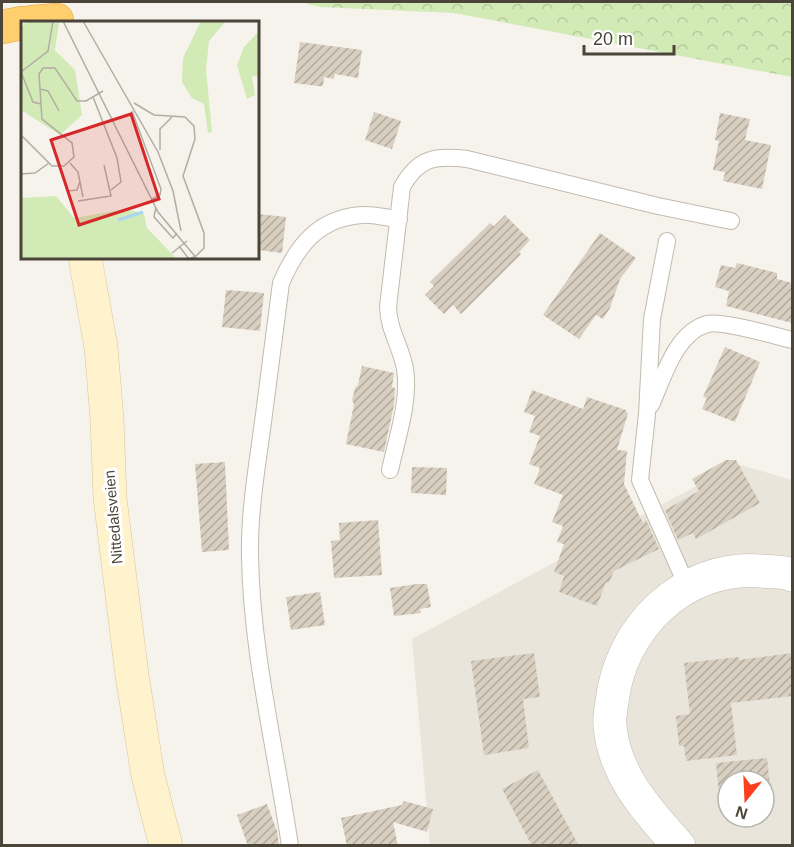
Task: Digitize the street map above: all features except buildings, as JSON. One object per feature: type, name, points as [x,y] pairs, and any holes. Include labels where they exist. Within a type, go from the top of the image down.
[{"type":"highway","points":[[2,27],[21,23]]},
{"type":"main road","name":"Nittedalsveien","points":[[85,260],[101,347],[113,534],[148,776],[166,846]]},
{"type":"main road","name":"Nittedalsveien","points":[[144,846],[148,776]]},
{"type":"street","points":[[679,846],[633,790],[615,754],[610,724],[614,689],[623,656],[639,628],[660,607],[687,586],[720,574],[749,570],[792,575]]},
{"type":"lane","points":[[390,470],[404,402],[405,382],[402,357],[388,323],[388,307],[402,188],[410,173],[419,165],[434,158],[450,156],[730,221]]},
{"type":"lane","points":[[290,846],[256,648],[250,559],[253,492],[281,283],[296,253],[309,236],[325,226],[363,215],[399,219]]},
{"type":"lane","points":[[667,241],[652,319],[647,414],[640,480],[687,586]]},
{"type":"lane","points":[[647,414],[678,348],[693,330],[709,323],[792,340]]},
{"type":"shaded area","points":[[737,464],[792,480],[792,845],[430,845],[412,639]]},
{"type":"green space","points":[[301,2],[792,2],[792,77],[454,13],[320,7]]}]
